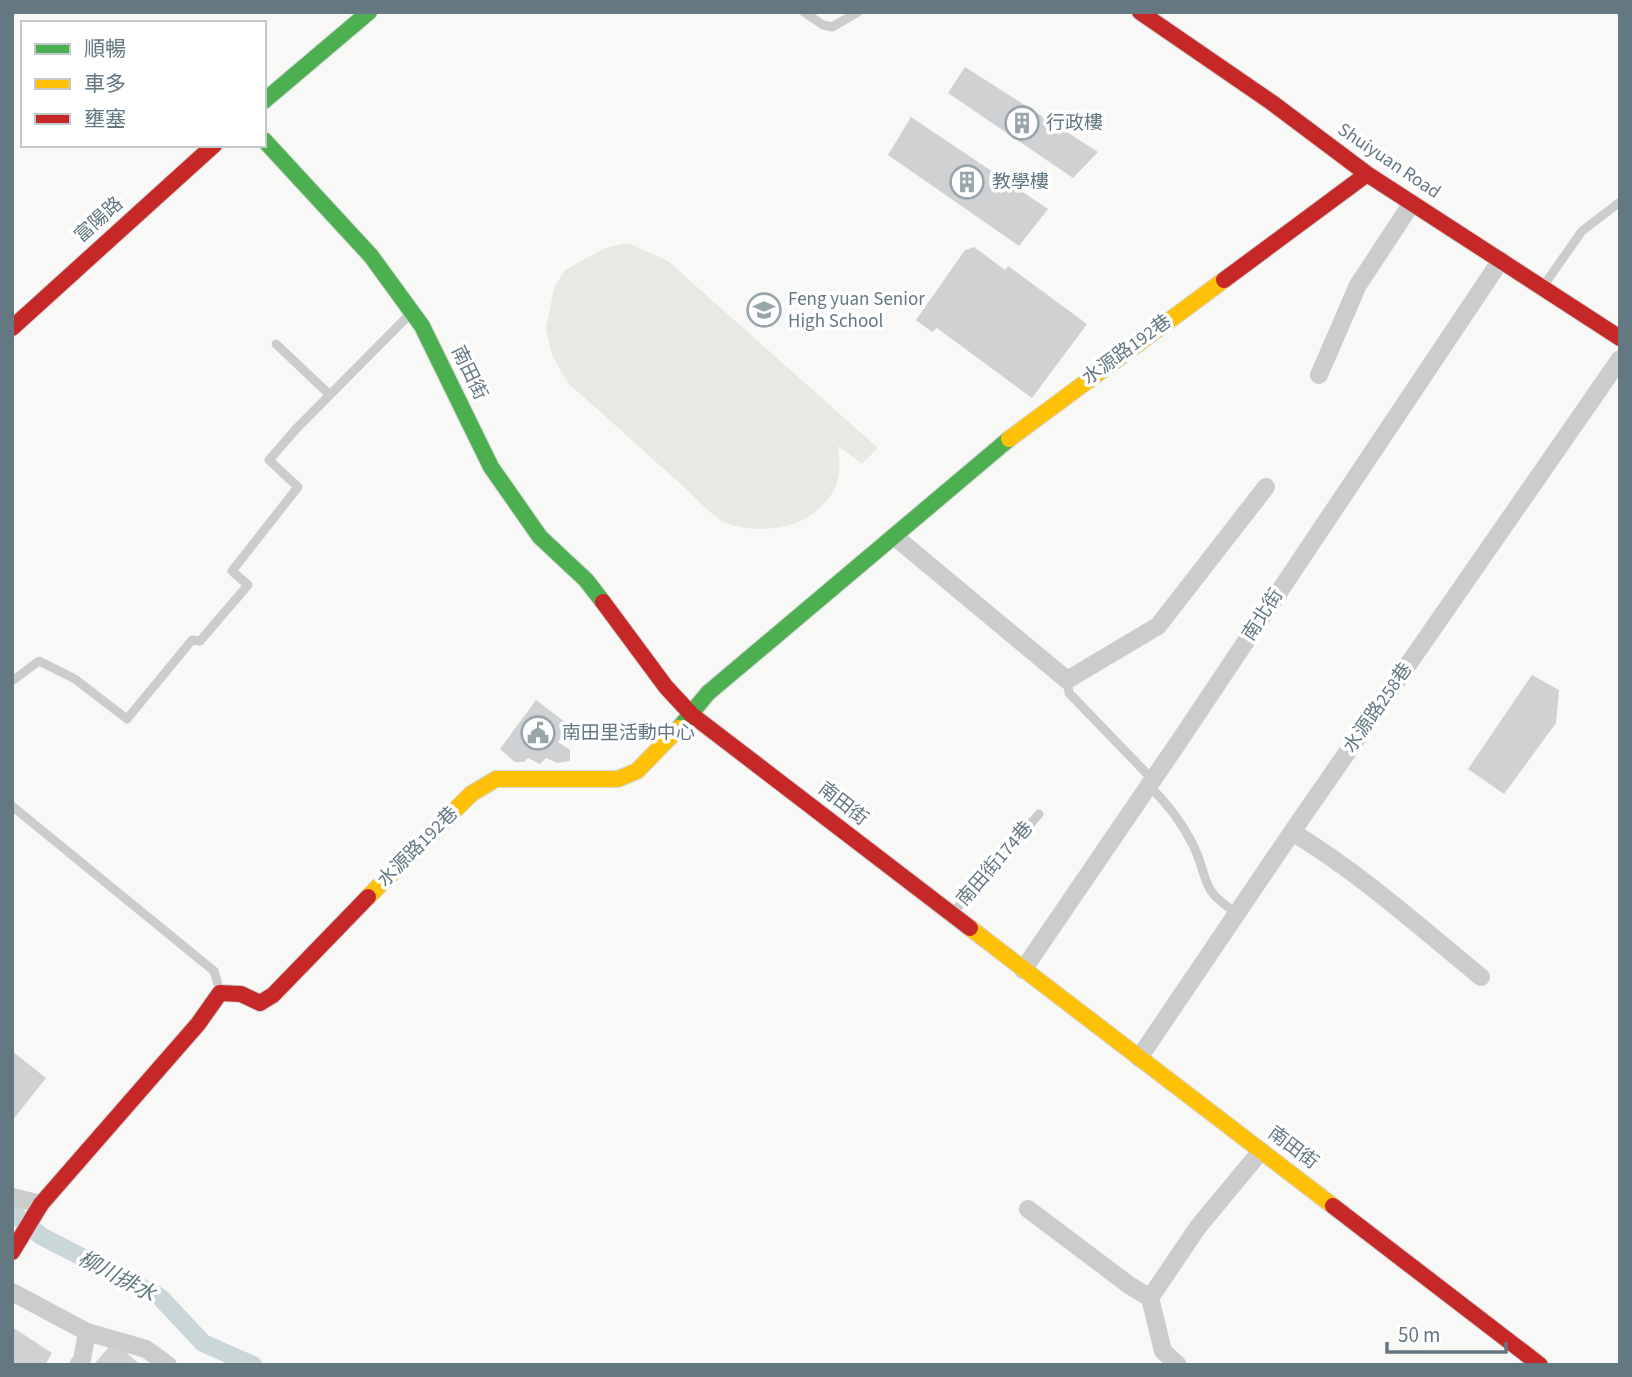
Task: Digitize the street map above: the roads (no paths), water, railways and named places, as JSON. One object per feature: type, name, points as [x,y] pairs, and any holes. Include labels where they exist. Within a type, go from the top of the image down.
[{"type":"street","points":[[266,100],[369,12]]},
{"type":"street","name":"Shuiyuan Road","points":[[1140,12],[1159,21],[1367,174],[1620,338]]},
{"type":"street","name":"南田街","points":[[266,142],[371,257],[412,312],[456,391],[491,467],[540,537],[586,580],[666,687],[692,715],[1536,1363]]},
{"type":"street","name":"富陽路","points":[[12,328],[212,147]]},
{"type":"street","name":"水源路192巷","points":[[220,993],[241,995],[260,1003],[273,995],[430,833],[471,794],[496,779],[618,779],[637,771],[692,715],[708,693],[1026,425],[1367,174]]},
{"type":"street","points":[[1319,375],[1358,285],[1412,203]]},
{"type":"street","name":"南北街","points":[[1023,970],[1501,260]]},
{"type":"street","name":"水源路258巷","points":[[1139,1058],[1620,359]]},
{"type":"street","points":[[894,536],[1067,680],[1158,626],[1266,487]]},
{"type":"street","points":[[1292,832],[1365,882],[1481,977]]},
{"type":"street","points":[[12,1252],[41,1204],[198,1024],[220,993]]},
{"type":"street","points":[[1150,1297],[1198,1227],[1261,1151]]},
{"type":"street","points":[[12,1197],[41,1204]]},
{"type":"street","points":[[1028,1209],[1129,1285],[1150,1297],[1163,1351],[1178,1365]]},
{"type":"street","points":[[12,1292],[87,1332],[146,1349],[168,1365]]},
{"type":"street","points":[[78,1365],[82,1360],[87,1332]]},
{"type":"lane","points":[[804,12],[823,26],[832,27],[858,12]]},
{"type":"lane","points":[[1542,287],[1582,231],[1620,202]]},
{"type":"lane","points":[[12,681],[39,661],[75,679],[127,719],[192,640],[200,641],[248,586],[232,571],[298,487],[269,460],[412,312]]},
{"type":"lane","points":[[276,344],[330,395]]},
{"type":"lane","points":[[1067,680],[1069,693],[1165,801],[1195,848],[1209,891],[1237,913]]},
{"type":"lane","points":[[12,806],[214,971],[220,993]]},
{"type":"lane","name":"南田街174巷","points":[[951,914],[1039,814]]},
{"type":"waterway","name":"柳川排水","points":[[12,1212],[41,1236],[160,1297],[203,1343],[253,1365]]},
{"type":"place","name":"行政樓","points":[[1022,123]]},
{"type":"place","name":"教學樓","points":[[967,182]]},
{"type":"place","name":"Feng yuan Senior High School","points":[[764,310]]},
{"type":"place","name":"南田里活動中心","points":[[538,733]]}]
